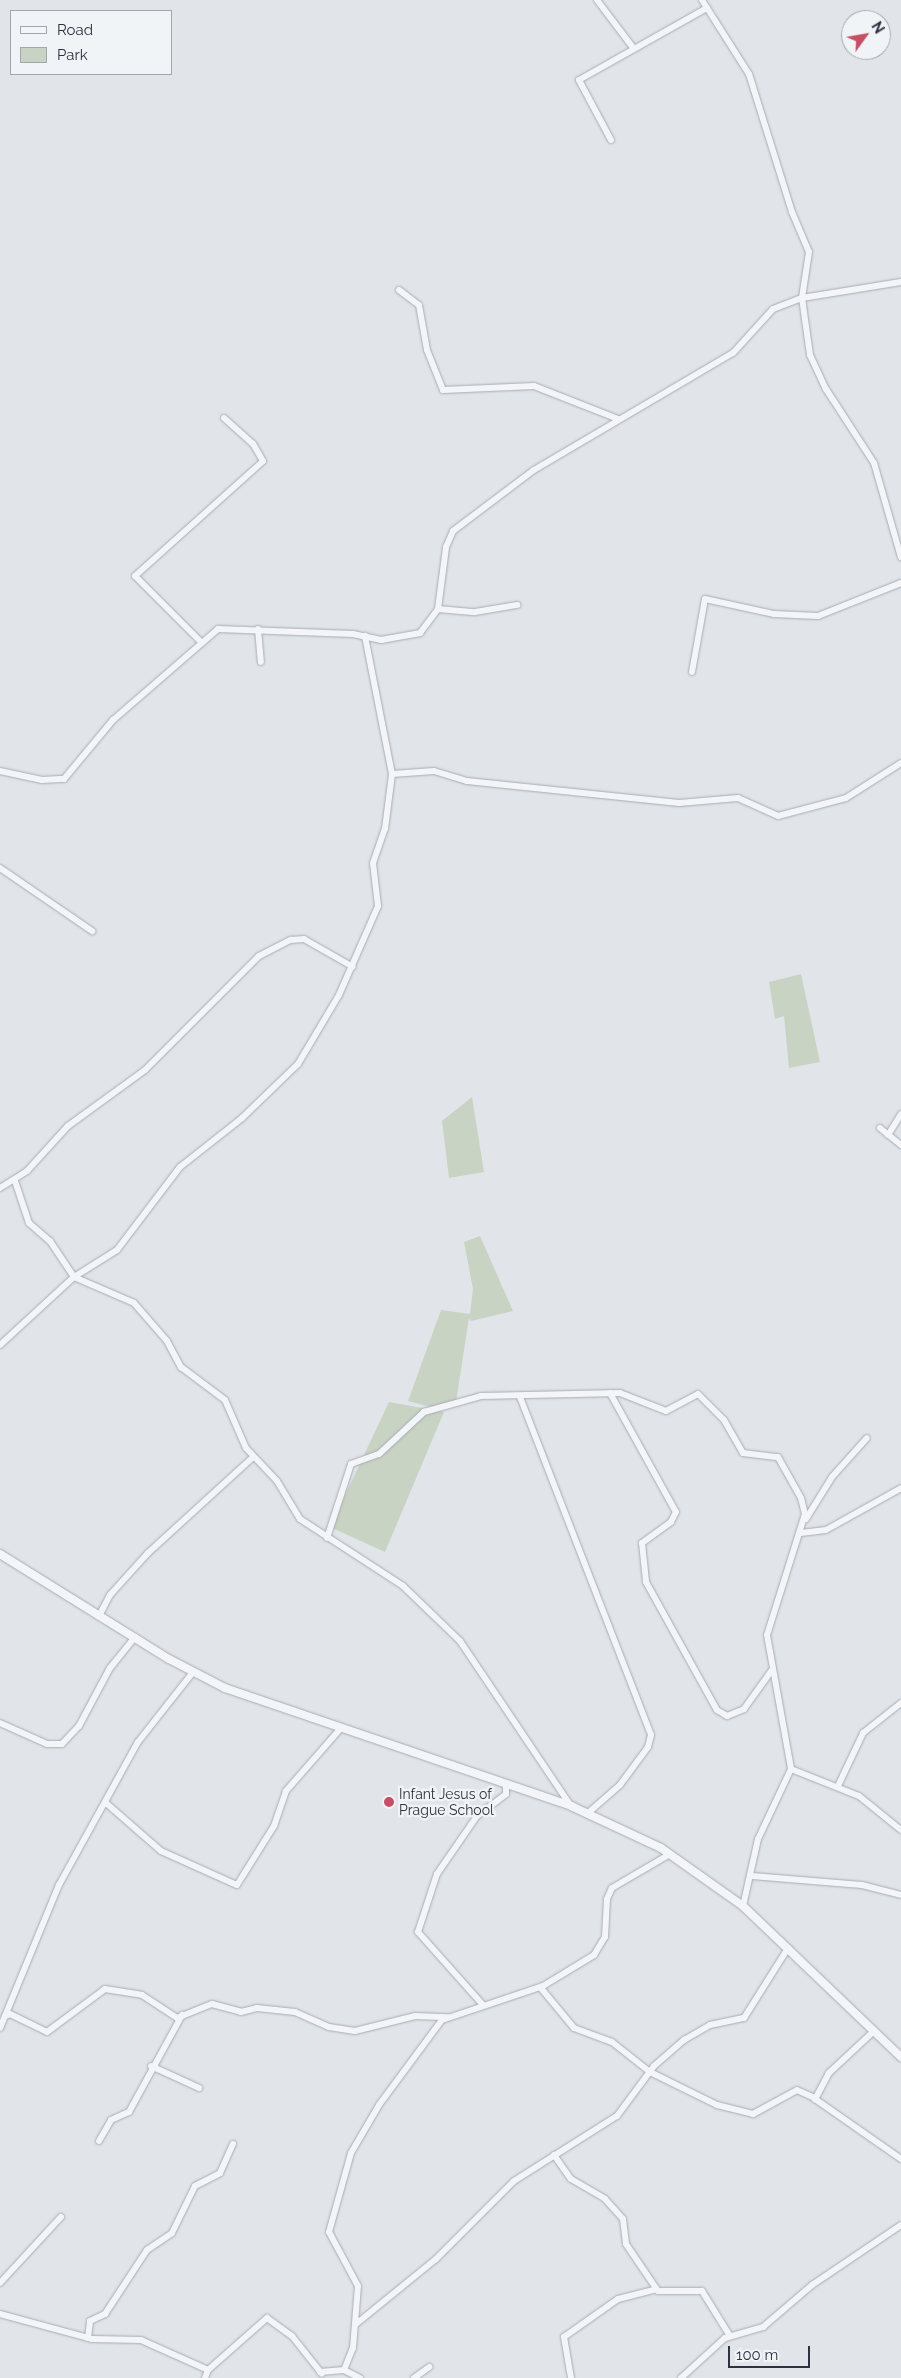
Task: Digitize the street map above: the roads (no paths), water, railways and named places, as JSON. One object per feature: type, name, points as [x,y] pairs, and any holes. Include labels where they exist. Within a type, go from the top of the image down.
[{"type":"street","points":[[597,0],[634,49]]},
{"type":"street","points":[[702,0],[744,63],[792,212],[807,245],[810,259],[802,298],[810,355],[826,389],[874,463],[901,557]]},
{"type":"street","points":[[611,140],[579,80],[707,8]]},
{"type":"street","points":[[0,771],[42,780],[64,779],[113,720],[201,642],[228,627],[365,636],[381,640],[413,636],[426,628],[438,609],[446,547],[453,531],[538,467],[577,448],[618,419],[733,353],[767,313],[802,298],[901,282]]},
{"type":"street","points":[[399,290],[419,305],[430,360],[443,390],[534,386],[618,419]]},
{"type":"street","points":[[201,642],[135,576],[264,461],[248,438],[224,418]]},
{"type":"street","points":[[692,672],[705,600],[779,615],[818,616],[901,583]]},
{"type":"street","points":[[438,609],[475,612],[517,605]]},
{"type":"street","points":[[258,629],[261,662]]},
{"type":"street","points":[[0,1345],[74,1277],[117,1250],[180,1167],[242,1118],[304,1058],[353,967],[378,906],[374,863],[385,829],[392,774],[365,636]]},
{"type":"street","points":[[392,774],[434,771],[467,781],[679,803],[738,798],[778,816],[846,798],[901,763]]},
{"type":"street","points":[[0,868],[92,931]]},
{"type":"street","points":[[0,1188],[15,1180],[68,1126],[145,1070],[259,956],[291,940],[304,939],[353,967]]},
{"type":"street","points":[[888,1135],[901,1114]]},
{"type":"street","points":[[880,1128],[901,1145]]},
{"type":"street","points":[[15,1180],[29,1223],[54,1246],[74,1277],[121,1295],[142,1310],[181,1367],[229,1404],[253,1458],[277,1481],[300,1519],[396,1581],[460,1641],[572,1806]]},
{"type":"street","points":[[327,1538],[352,1462],[379,1454],[430,1410],[484,1395],[520,1397],[610,1393],[628,1395],[666,1411],[693,1394],[701,1395],[724,1420],[743,1453],[781,1460],[801,1498],[804,1522]]},
{"type":"street","points":[[610,1393],[676,1512],[671,1522],[642,1543],[647,1584],[719,1713],[727,1716],[749,1706],[772,1670]]},
{"type":"street","points":[[520,1397],[651,1735],[623,1780],[588,1812]]},
{"type":"street","points":[[743,1906],[752,1876],[758,1839],[791,1769],[772,1670],[768,1627],[804,1522],[832,1477],[867,1438]]},
{"type":"street","points":[[100,1614],[110,1595],[148,1553],[253,1458]]},
{"type":"street","points":[[801,1533],[826,1530],[901,1488]]},
{"type":"street","points":[[0,1554],[193,1672],[341,1728],[588,1812],[670,1854],[743,1906],[901,2057]]},
{"type":"street","points":[[0,1723],[46,1744],[62,1744],[79,1726],[110,1668],[135,1637]]},
{"type":"street","points":[[0,2028],[50,1904],[138,1742],[193,1672]]},
{"type":"street","points":[[838,1786],[864,1733],[901,1703]]},
{"type":"street","points":[[106,1803],[161,1851],[237,1885],[274,1826],[286,1791],[302,1767],[341,1728]]},
{"type":"street","points":[[791,1769],[838,1786],[864,1799],[901,1830]]},
{"type":"street","points":[[483,2005],[464,1978],[418,1932],[436,1874],[473,1820],[506,1794],[506,1784]]},
{"type":"street","points":[[344,2370],[356,2324],[358,2286],[329,2232],[342,2199],[348,2162],[362,2131],[426,2035],[448,2017],[540,1987],[598,1951],[612,1888],[670,1854]]},
{"type":"street","points":[[752,1876],[862,1885],[901,1895]]},
{"type":"street","points":[[356,2324],[436,2258],[514,2181],[617,2116],[650,2072],[696,2031],[744,2018],[788,1948]]},
{"type":"street","points":[[540,1987],[569,2025],[612,2042],[650,2072],[717,2105],[750,2114],[796,2090],[815,2098],[901,2159]]},
{"type":"street","points":[[5,2016],[10,2014],[47,2032],[102,1989],[142,1995],[173,2017],[212,2004],[241,2012],[287,2011],[350,2031],[422,2015],[448,2017]]},
{"type":"street","points":[[99,2141],[111,2120],[129,2112],[151,2066],[183,2013]]},
{"type":"street","points":[[815,2098],[829,2073],[874,2031]]},
{"type":"street","points":[[151,2066],[199,2088]]},
{"type":"street","points":[[88,2338],[90,2321],[105,2314],[147,2250],[172,2233],[196,2186],[220,2173],[233,2144]]},
{"type":"street","points":[[554,2156],[571,2179],[608,2202],[626,2222],[626,2244],[657,2289],[667,2294],[703,2291],[730,2336]]},
{"type":"street","points":[[0,2283],[61,2217]]},
{"type":"street","points":[[682,2378],[730,2336],[763,2327],[818,2280],[901,2225]]},
{"type":"street","points":[[570,2378],[564,2337],[618,2299],[657,2289]]},
{"type":"street","points":[[0,2314],[88,2338],[141,2340],[208,2370]]},
{"type":"street","points":[[205,2378],[208,2370],[267,2318],[292,2336],[325,2378]]},
{"type":"street","points":[[414,2378],[428,2367]]},
{"type":"street","points":[[320,2372],[344,2370],[360,2378]]},
{"type":"place","name":"Infant Jesus of Prague School","points":[[389,1802]]}]
